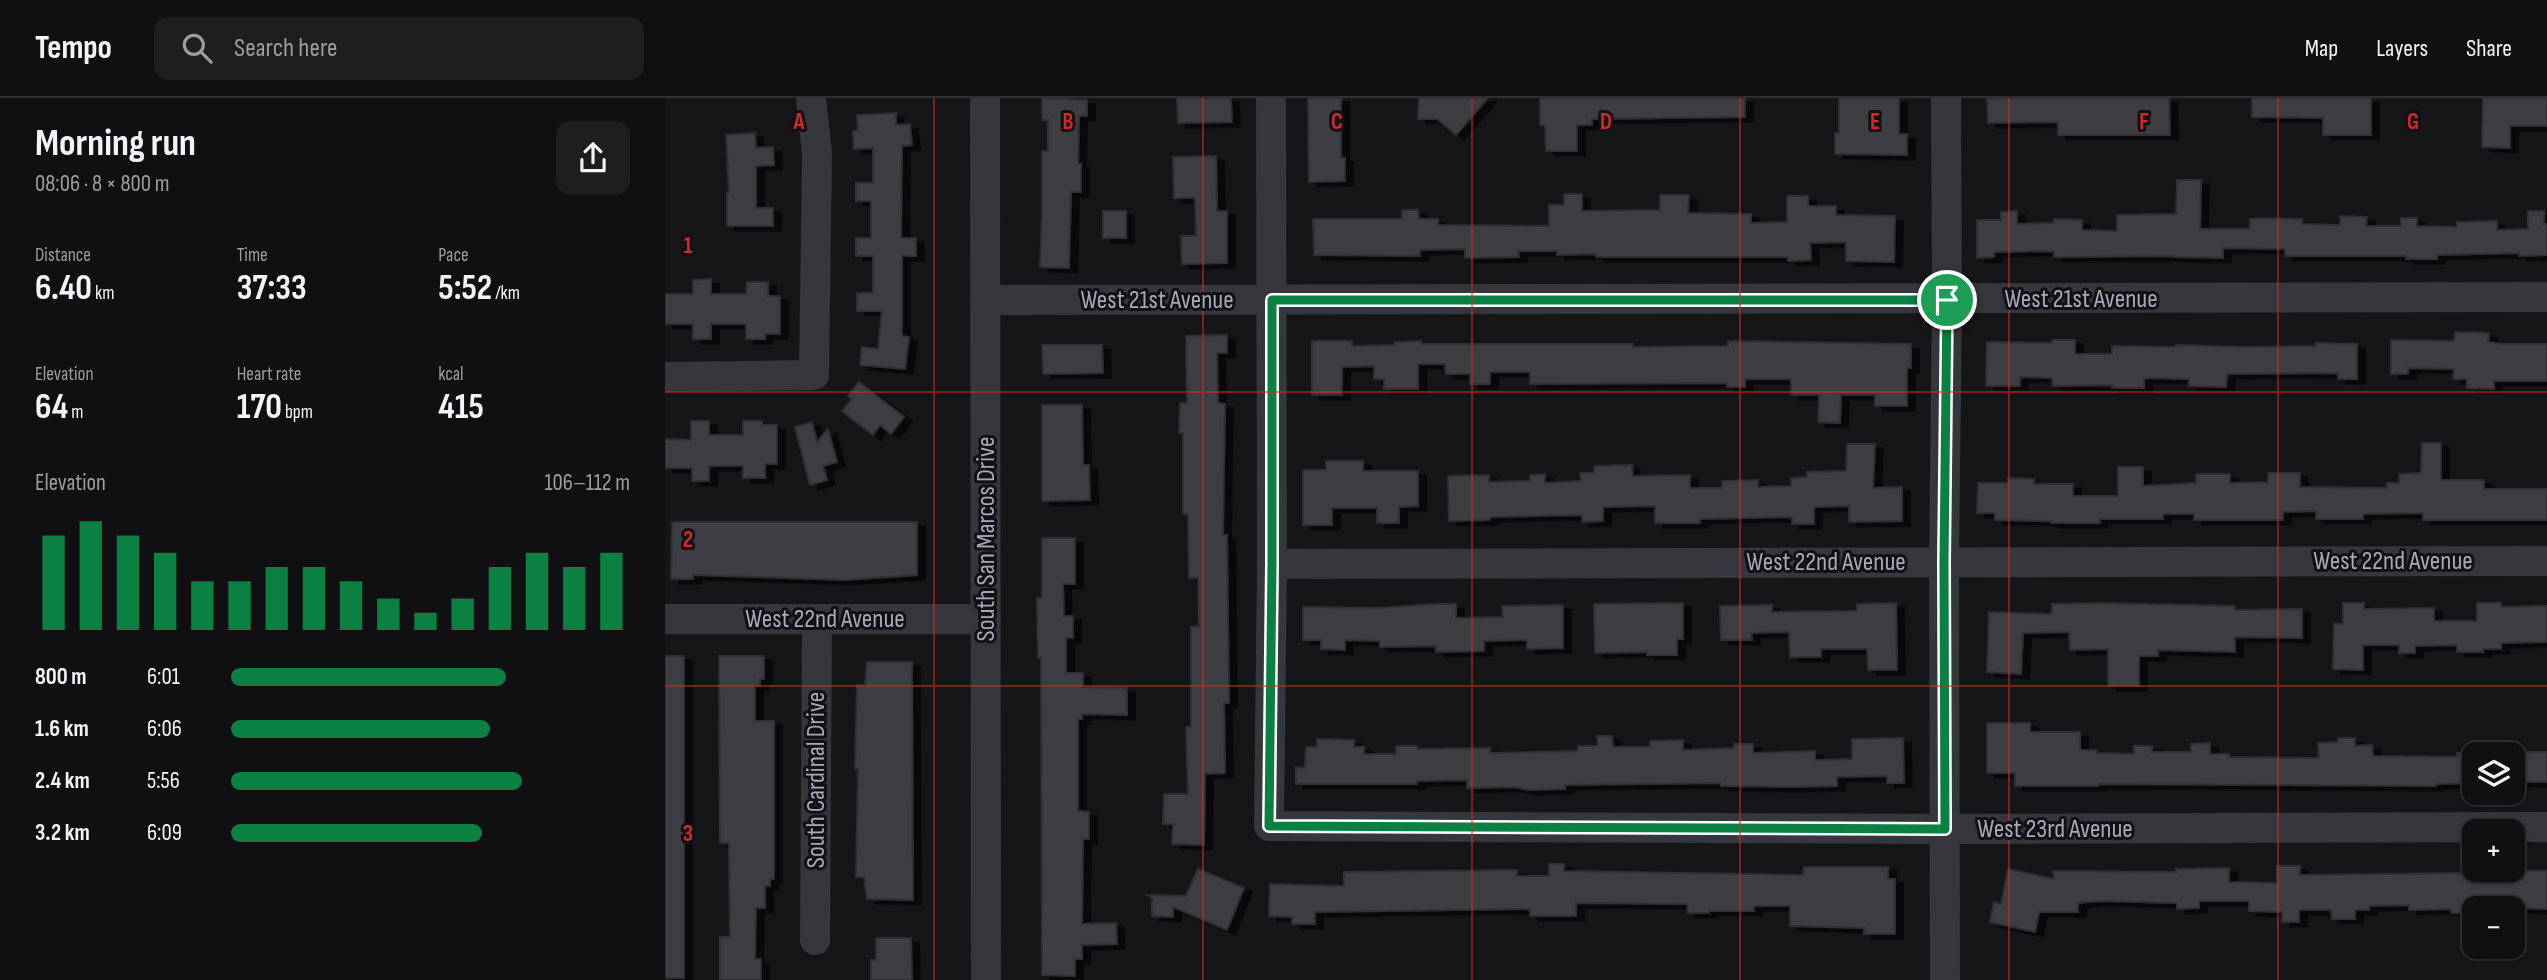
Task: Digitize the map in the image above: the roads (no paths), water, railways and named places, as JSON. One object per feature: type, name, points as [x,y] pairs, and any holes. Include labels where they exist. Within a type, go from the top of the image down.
[{"type":"street","points":[[665,377],[814,375],[817,153],[811,98]]},
{"type":"street","name":"South San Marcos Drive","points":[[985,98],[986,980]]},
{"type":"street","points":[[1271,98],[1272,564]]},
{"type":"street","points":[[1945,980],[1946,98]]},
{"type":"street","name":"West 21st Avenue","points":[[985,300],[2547,298]]},
{"type":"street","name":"West 22nd Avenue","points":[[1272,564],[2547,561]]},
{"type":"street","name":"West 23rd Avenue","points":[[1272,564],[1269,826],[1945,829],[2547,827]]},
{"type":"street","name":"West 22nd Avenue","points":[[665,619],[986,619]]},
{"type":"street","name":"South Cardinal Drive","points":[[815,940],[817,619]]}]
